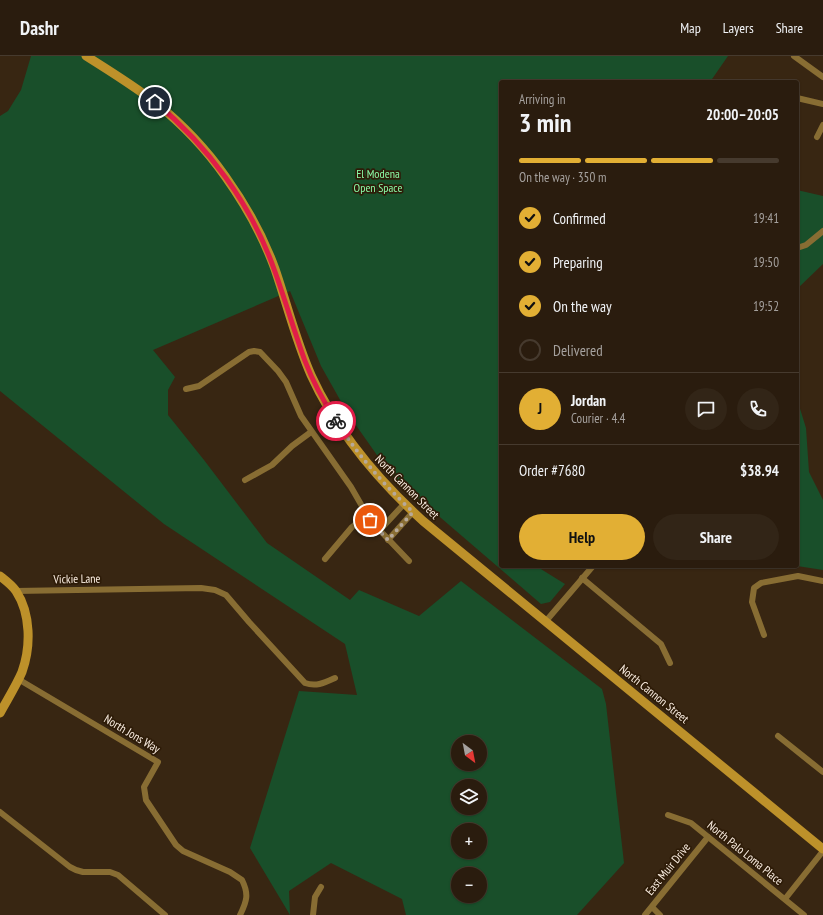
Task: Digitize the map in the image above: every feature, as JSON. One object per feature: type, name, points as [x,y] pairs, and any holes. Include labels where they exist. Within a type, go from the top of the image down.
[{"type":"main road","name":"North Cannon Street","points":[[86,56],[134,87],[167,112],[189,134],[224,175],[239,197],[266,246],[305,361],[319,392],[353,446],[367,465],[413,512],[823,850]]},
{"type":"main road","points":[[0,576],[16,591],[25,613],[28,631],[26,653],[22,672],[0,713]]},
{"type":"street","points":[[794,56],[823,77]]},
{"type":"street","points":[[799,98],[823,104]]},
{"type":"street","points":[[817,137],[823,125]]},
{"type":"street","points":[[799,247],[806,245],[823,231]]},
{"type":"street","points":[[186,389],[199,386],[246,354],[254,351],[258,351],[263,354],[283,377],[311,432],[351,487],[367,515],[379,531],[409,561]]},
{"type":"street","points":[[245,480],[272,465],[292,446],[311,432]]},
{"type":"street","points":[[379,531],[404,504]]},
{"type":"street","points":[[388,540],[413,512]]},
{"type":"street","points":[[325,559],[352,527],[367,515]]},
{"type":"street","points":[[546,621],[591,568]]},
{"type":"street","points":[[764,635],[752,602],[754,588],[761,583],[798,576],[823,581]]},
{"type":"street","points":[[582,578],[661,644],[670,663]]},
{"type":"street","name":"Vickie Lane","points":[[16,591],[201,588],[215,590],[222,592],[305,683],[312,686],[319,685],[335,678]]},
{"type":"street","name":"North Jons Way","points":[[18,679],[158,762],[144,786],[146,800],[176,845],[183,851],[230,872],[242,880],[247,896],[240,915]]},
{"type":"street","points":[[778,736],[823,772]]},
{"type":"street","points":[[0,812],[70,867],[83,872],[110,872],[118,875],[165,915]]},
{"type":"street","name":"North Palo Loma Place","points":[[668,815],[691,823],[804,915]]},
{"type":"street","name":"East Muir Drive","points":[[645,915],[708,837]]},
{"type":"street","points":[[785,899],[823,850]]},
{"type":"street","points":[[313,915],[315,898],[321,887]]},
{"type":"street","points":[[652,907],[660,915]]},
{"type":"green space","name":"El Modena Open Space","points":[[31,56],[728,56],[711,80],[499,80],[499,568],[391,475],[348,414],[321,366],[290,291],[153,350],[175,377],[168,390],[168,415],[267,543],[350,600],[359,590],[419,616],[461,581],[602,689],[606,704],[624,863],[577,915],[406,915],[402,899],[331,863],[289,891],[290,915],[250,848],[299,691],[357,695],[345,644],[164,524],[0,391],[0,116],[8,111],[21,90]]},
{"type":"green space","points":[[799,190],[823,196],[823,264],[799,287]]},
{"type":"green space","points":[[799,405],[806,428],[809,472],[823,500],[823,570],[799,566]]},
{"type":"green space","points":[[499,568],[539,568],[565,584],[550,602],[541,604]]},
{"type":"way so far","points":[[336,421],[367,465],[413,512],[388,540],[370,520]]},
{"type":"route","points":[[155,102],[189,134],[210,157],[239,197],[266,246],[305,361],[319,392],[336,421]]}]
